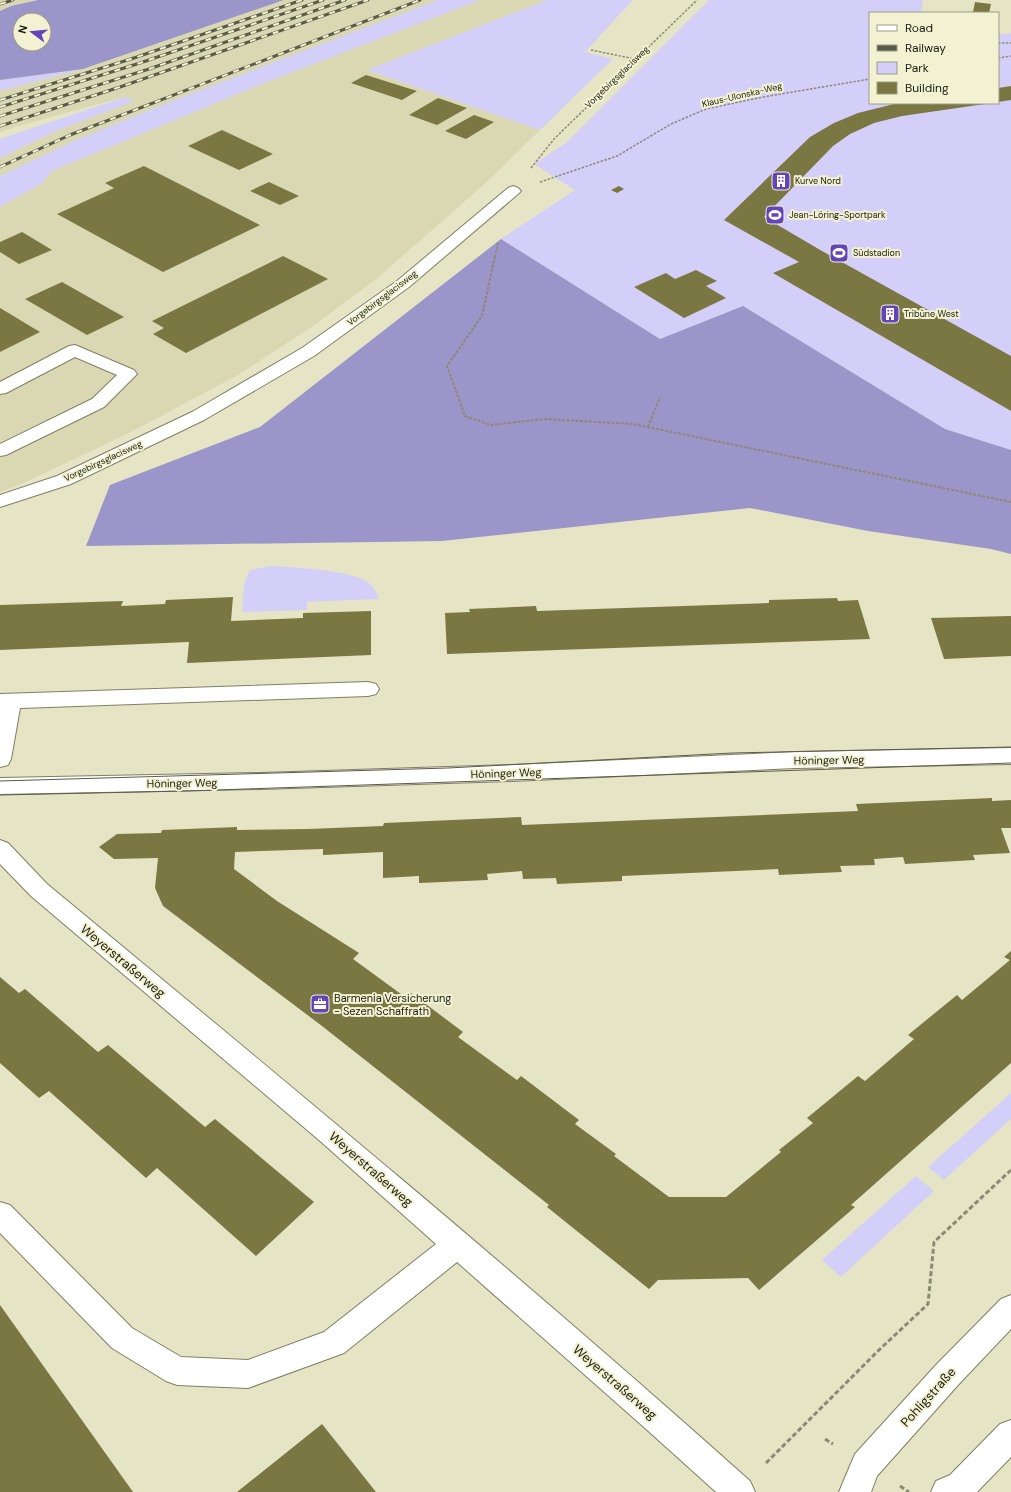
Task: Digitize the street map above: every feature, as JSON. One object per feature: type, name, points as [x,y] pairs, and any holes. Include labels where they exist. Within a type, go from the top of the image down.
[{"type":"street","name":"Vorgebirgsglacisweg","points":[[0,502],[64,480],[198,416],[308,352],[402,284],[513,191]]},
{"type":"street","points":[[0,388],[75,350],[128,374],[98,403],[0,451]]},
{"type":"street","points":[[0,759],[6,701],[368,688]]},
{"type":"street","name":"Höninger Weg","points":[[0,786],[269,781],[520,773],[794,760],[1011,756]]},
{"type":"street","name":"Weyerstraßerweg","points":[[0,849],[39,890],[328,1132],[651,1412],[739,1492]]},
{"type":"street","points":[[0,1214],[122,1338],[177,1371],[248,1374],[334,1343],[457,1244]]},
{"type":"street","name":"Pohligstraße","points":[[855,1492],[866,1465],[946,1375],[1011,1309]]},
{"type":"street","points":[[947,1492],[961,1486],[1011,1435]]},
{"type":"path","name":"Vorgebirgsglacisweg","points":[[513,191],[554,138],[697,0]]},
{"type":"path","points":[[999,43],[1011,43]]},
{"type":"path","points":[[590,50],[635,59]]},
{"type":"path","points":[[999,58],[1011,56]]},
{"type":"path","name":"Klaus-Ulonska-Weg","points":[[513,191],[617,156],[671,124],[706,109],[763,96],[869,79]]},
{"type":"path","points":[[496,205],[498,246],[482,316],[447,366],[465,416],[491,425],[544,419],[633,424],[1011,502]]},
{"type":"path","points":[[648,427],[660,397]]},
{"type":"path","points":[[761,1469],[770,1457],[804,1426],[879,1350],[928,1304],[934,1242],[1011,1170]]},
{"type":"shaded area","points":[[0,0],[38,0],[11,6],[0,11]]},
{"type":"shaded area","points":[[38,0],[284,0],[83,69],[0,80],[0,11],[11,6]]},
{"type":"shaded area","points":[[284,0],[547,0],[367,70],[540,130],[489,180],[375,280],[313,326],[238,375],[133,431],[26,482],[0,492],[0,158],[56,131],[133,101],[125,97],[0,132],[0,91],[83,69]]},
{"type":"shaded area","points":[[501,239],[660,339],[743,306],[945,429],[1011,450],[1011,554],[991,549],[868,531],[750,508],[442,541],[86,546],[110,485],[260,427]]},
{"type":"green space","points":[[438,0],[480,0],[262,84],[52,171],[41,184],[0,207],[0,176],[76,140],[172,101]]},
{"type":"green space","points":[[547,0],[633,0],[585,52],[613,59],[540,130],[367,70]]},
{"type":"green space","name":"Südstadion","points":[[709,0],[923,0],[921,12],[869,12],[869,104],[999,104],[999,35],[1011,33],[1011,450],[945,429],[743,306],[660,339],[501,239],[575,190],[534,164],[566,143]]},
{"type":"green space","points":[[83,69],[0,91],[0,80]]},
{"type":"green space","points":[[125,97],[134,101],[56,131],[0,158],[0,139]]},
{"type":"green space","points":[[270,566],[321,570],[350,575],[369,583],[375,590],[379,599],[307,602],[307,610],[242,612],[244,584],[250,570]]},
{"type":"green space","points":[[1011,1093],[1011,1119],[944,1180],[928,1167]]},
{"type":"green space","points":[[916,1176],[934,1191],[841,1277],[822,1260]]},
{"type":"building","points":[[975,2],[991,4],[989,12],[973,12]]},
{"type":"building","points":[[366,75],[417,91],[402,100],[351,83]]},
{"type":"building","points":[[1011,86],[1011,100],[999,102],[999,88]]},
{"type":"building","points":[[438,98],[467,108],[437,125],[409,115]]},
{"type":"building","name":"Tribüne West","points":[[894,104],[985,104],[902,116],[874,123],[850,134],[833,146],[764,217],[1011,356],[1011,411],[773,273],[799,262],[724,220],[810,137],[834,123],[858,113]]},
{"type":"building","points":[[474,115],[494,122],[466,139],[445,131]]},
{"type":"building","points":[[222,130],[273,154],[239,170],[188,146]]},
{"type":"building","points":[[144,166],[260,225],[163,272],[57,214],[114,188],[105,183]]},
{"type":"building","points":[[269,182],[299,196],[280,205],[250,191]]},
{"type":"building","points":[[619,186],[624,189],[617,193],[611,190]]},
{"type":"building","points":[[22,232],[52,250],[19,264],[0,252],[0,242]]},
{"type":"building","points":[[283,256],[328,279],[186,353],[153,334],[164,328],[152,321]]},
{"type":"building","points":[[696,270],[717,281],[706,286],[726,298],[684,318],[634,287],[666,273],[675,279]]},
{"type":"building","points":[[62,282],[124,317],[87,335],[25,299]]},
{"type":"building","points":[[0,308],[40,332],[0,352]]},
{"type":"building","points":[[233,597],[231,621],[303,618],[303,613],[371,611],[371,655],[187,663],[189,642],[0,650],[0,605],[123,601],[121,606],[165,604],[166,600]]},
{"type":"building","points":[[837,598],[838,601],[858,600],[870,639],[447,654],[445,613],[470,612],[469,609],[536,606],[537,611],[769,603],[769,600]]},
{"type":"building","points":[[1011,616],[1011,656],[944,659],[931,618]]},
{"type":"building","points":[[992,798],[992,801],[1011,800],[1011,828],[1001,828],[1010,853],[973,855],[975,860],[905,864],[903,857],[874,859],[875,865],[840,866],[842,872],[779,875],[778,869],[622,876],[622,881],[557,884],[556,878],[523,879],[522,871],[487,874],[488,880],[419,883],[419,876],[383,878],[383,852],[323,855],[323,849],[235,852],[234,869],[277,901],[359,953],[353,959],[405,997],[411,993],[463,1032],[458,1037],[517,1080],[521,1076],[579,1120],[575,1124],[616,1154],[614,1156],[669,1197],[726,1197],[781,1152],[779,1150],[813,1123],[807,1118],[858,1076],[865,1081],[914,1039],[908,1035],[957,995],[962,1000],[1010,960],[1004,957],[1011,951],[1011,1063],[851,1205],[855,1207],[759,1290],[748,1278],[658,1280],[649,1289],[547,1207],[549,1205],[322,1026],[163,906],[155,888],[158,858],[114,859],[99,847],[117,834],[161,833],[162,830],[237,827],[237,830],[308,829],[383,826],[384,823],[521,817],[522,825],[858,811],[856,804]]},
{"type":"building","points":[[0,977],[19,993],[25,989],[98,1052],[108,1045],[205,1127],[215,1119],[314,1202],[256,1256],[157,1168],[146,1178],[49,1091],[39,1098],[0,1063]]},
{"type":"building","points":[[0,1305],[133,1492],[0,1492]]},
{"type":"building","points":[[322,1424],[376,1492],[237,1492]]},
{"type":"tram line","points":[[0,781],[448,768],[732,753],[1011,747]]},
{"type":"tram line","points":[[0,795],[187,791],[1011,763]]},
{"type":"railway","points":[[0,4],[13,0]]},
{"type":"railway","points":[[0,100],[134,58],[302,0]]},
{"type":"railway","points":[[0,107],[140,63],[323,0]]},
{"type":"railway","points":[[0,116],[149,69],[345,0]]},
{"type":"railway","points":[[0,126],[120,87],[368,0]]},
{"type":"railway","points":[[0,167],[70,135],[420,0]]},
{"type":"place","name":"Kurve Nord","points":[[781,181]]},
{"type":"place","name":"Jean-Löring-Sportpark","points":[[775,215]]},
{"type":"place","name":"Südstadion","points":[[839,253]]},
{"type":"place","name":"Tribüne West","points":[[890,314]]},
{"type":"place","name":"Barmenia Versicherung - Sezen Schaffrath","points":[[320,1004]]}]
